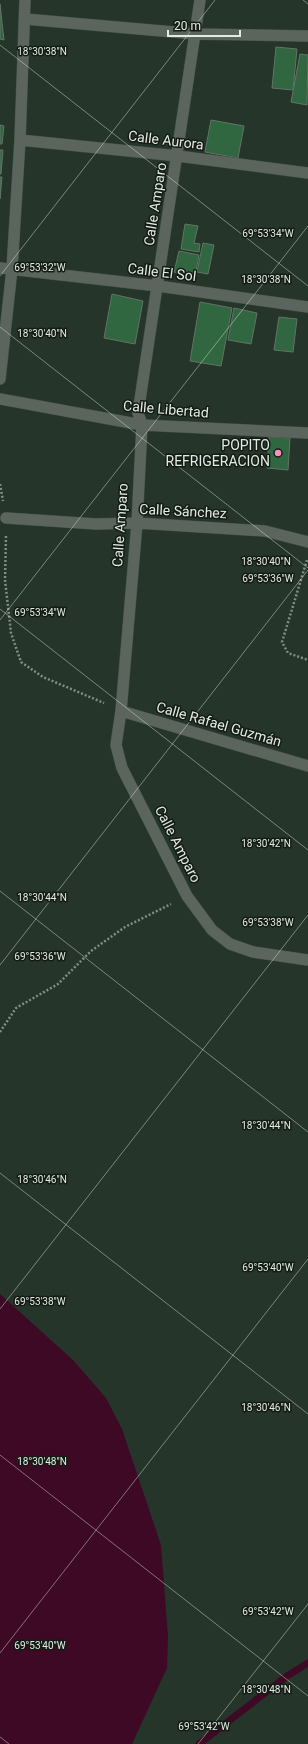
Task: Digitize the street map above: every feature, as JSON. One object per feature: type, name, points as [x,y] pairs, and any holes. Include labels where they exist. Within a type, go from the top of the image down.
[{"type":"street","points":[[0,379],[12,269],[20,140],[25,0]]},
{"type":"street","name":"Calle Amparo","points":[[200,0],[178,156],[138,413],[142,425],[137,523],[121,711],[116,745],[122,768],[187,896],[212,930],[230,944],[253,952],[308,960]]},
{"type":"street","points":[[25,19],[196,34],[308,36]]},
{"type":"street","name":"Calle Aurora","points":[[20,140],[178,156],[308,173]]},
{"type":"street","name":"Calle El Sol","points":[[0,268],[158,286],[308,307]]},
{"type":"street","name":"Calle Libertad","points":[[0,399],[142,425],[308,433]]},
{"type":"street","name":"Calle Sánchez","points":[[6,518],[96,524],[137,523],[265,531],[308,542]]},
{"type":"street","name":"Calle Rafael Guzmán","points":[[121,711],[308,766]]},
{"type":"path","points":[[0,484],[6,518],[5,580],[11,633],[21,662],[43,677],[121,711]]},
{"type":"path","points":[[308,557],[282,642],[288,653],[308,660]]},
{"type":"path","points":[[0,1032],[16,1008],[58,984],[91,951],[125,927],[187,896]]},
{"type":"shaded area","points":[[0,1294],[73,1360],[106,1398],[122,1429],[161,1545],[168,1637],[167,1668],[132,1744],[0,1744]]},
{"type":"building","points":[[0,4],[4,40],[0,39]]},
{"type":"building","points":[[276,47],[297,49],[293,90],[272,88]]},
{"type":"building","points":[[300,54],[308,55],[307,105],[291,102]]},
{"type":"building","points":[[211,120],[244,126],[238,158],[205,152]]},
{"type":"building","points":[[0,125],[4,126],[2,144],[0,144]]},
{"type":"building","points":[[0,150],[3,150],[1,174],[0,174]]},
{"type":"building","points":[[0,177],[2,177],[0,199]]},
{"type":"building","points":[[185,224],[198,226],[194,243],[200,244],[199,252],[181,249]]},
{"type":"building","points":[[203,243],[214,245],[208,274],[197,272]]},
{"type":"building","points":[[179,251],[199,255],[195,276],[174,272]]},
{"type":"building","points":[[112,294],[143,301],[135,344],[104,338]]},
{"type":"building","points":[[200,302],[232,308],[221,366],[190,361]]},
{"type":"building","points":[[234,308],[257,313],[251,344],[228,340]]},
{"type":"building","points":[[279,317],[297,319],[293,352],[274,350]]},
{"type":"building","name":"POPITO REFRIGERACION","points":[[269,437],[290,438],[288,470],[267,468]]},
{"type":"waterway","points":[[199,1744],[287,1676],[308,1663]]},
{"type":"place","name":"POPITO REFRIGERACION","points":[[278,453]]}]
